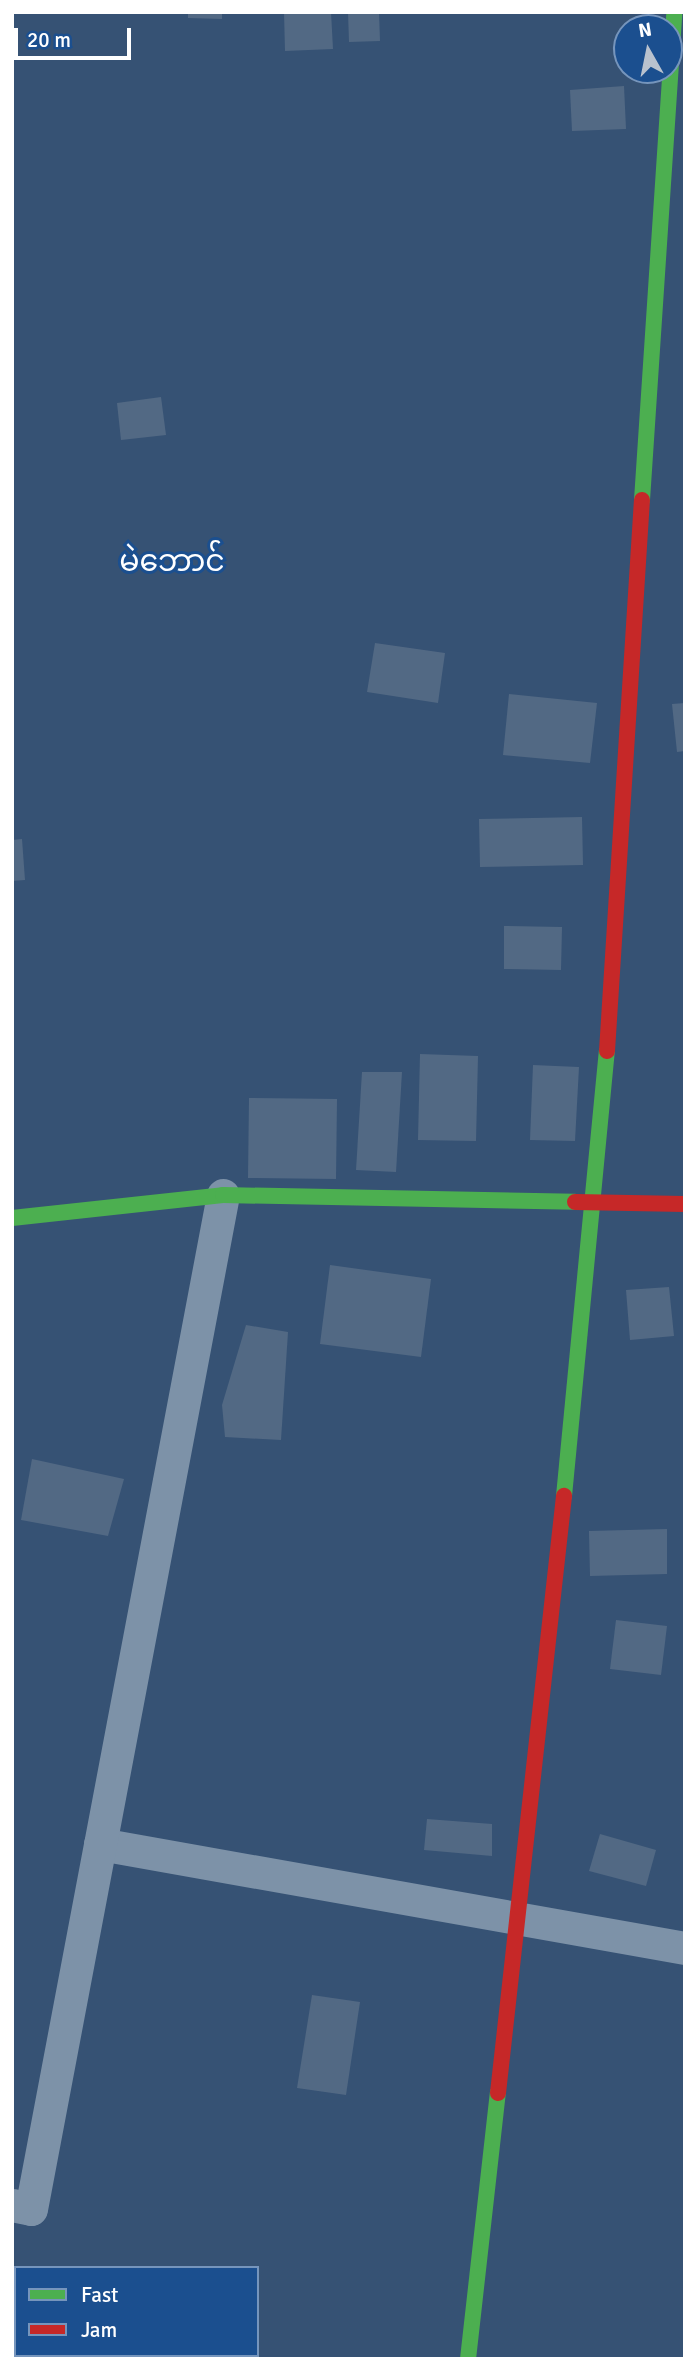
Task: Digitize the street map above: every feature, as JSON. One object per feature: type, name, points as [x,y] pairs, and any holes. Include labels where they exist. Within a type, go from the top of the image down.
[{"type":"street","points":[[468,2359],[597,1203],[674,12]]},
{"type":"street","points":[[12,2205],[31,2209],[223,1195]]},
{"type":"street","points":[[12,1218],[223,1195],[685,1204]]},
{"type":"street","points":[[100,1844],[685,1948]]},
{"type":"building","points":[[188,12],[222,12],[222,19],[188,18]]},
{"type":"building","points":[[284,12],[331,12],[333,49],[285,51]]},
{"type":"building","points":[[348,12],[379,12],[380,41],[349,42]]},
{"type":"building","points":[[624,86],[626,129],[572,131],[570,90]]},
{"type":"building","points":[[161,397],[166,435],[121,440],[117,403]]},
{"type":"building","points":[[375,643],[445,653],[438,703],[367,692]]},
{"type":"building","points":[[509,694],[597,703],[590,763],[503,755]]},
{"type":"building","points":[[685,703],[685,751],[677,752],[672,704]]},
{"type":"building","points":[[582,817],[583,865],[480,867],[479,819]]},
{"type":"building","points":[[22,839],[25,880],[12,881],[12,840]]},
{"type":"building","points":[[504,926],[562,927],[561,970],[504,969]]},
{"type":"building","points":[[420,1054],[478,1056],[476,1141],[418,1140]]},
{"type":"building","points":[[533,1065],[579,1067],[575,1141],[530,1140]]},
{"type":"building","points":[[362,1072],[402,1072],[396,1172],[356,1170]]},
{"type":"building","points":[[249,1098],[337,1099],[336,1179],[248,1178]]},
{"type":"building","points":[[330,1265],[431,1279],[421,1357],[320,1344]]},
{"type":"building","points":[[669,1287],[674,1336],[630,1340],[626,1290]]},
{"type":"building","points":[[246,1325],[288,1332],[281,1440],[225,1437],[222,1405]]},
{"type":"building","points":[[32,1459],[124,1479],[108,1536],[21,1520]]},
{"type":"building","points":[[667,1529],[667,1574],[590,1576],[589,1531]]},
{"type":"building","points":[[616,1620],[667,1626],[661,1675],[610,1669]]},
{"type":"building","points":[[427,1819],[492,1824],[492,1856],[424,1850]]},
{"type":"building","points":[[600,1834],[656,1850],[646,1886],[589,1871]]},
{"type":"building","points":[[312,1995],[360,2002],[346,2095],[297,2088]]},
{"type":"traffic: fast","points":[[642,500],[674,12]]},
{"type":"traffic: fast","points":[[564,1496],[607,1051]]},
{"type":"traffic: fast","points":[[12,1218],[223,1195],[575,1202]]},
{"type":"traffic: fast","points":[[468,2359],[498,2093]]},
{"type":"traffic: jam","points":[[607,1051],[642,500]]},
{"type":"traffic: jam","points":[[575,1202],[685,1204]]},
{"type":"traffic: jam","points":[[498,2093],[564,1496]]},
{"type":"district","name":"မဲဘောင်","points":[[172,562]]}]
